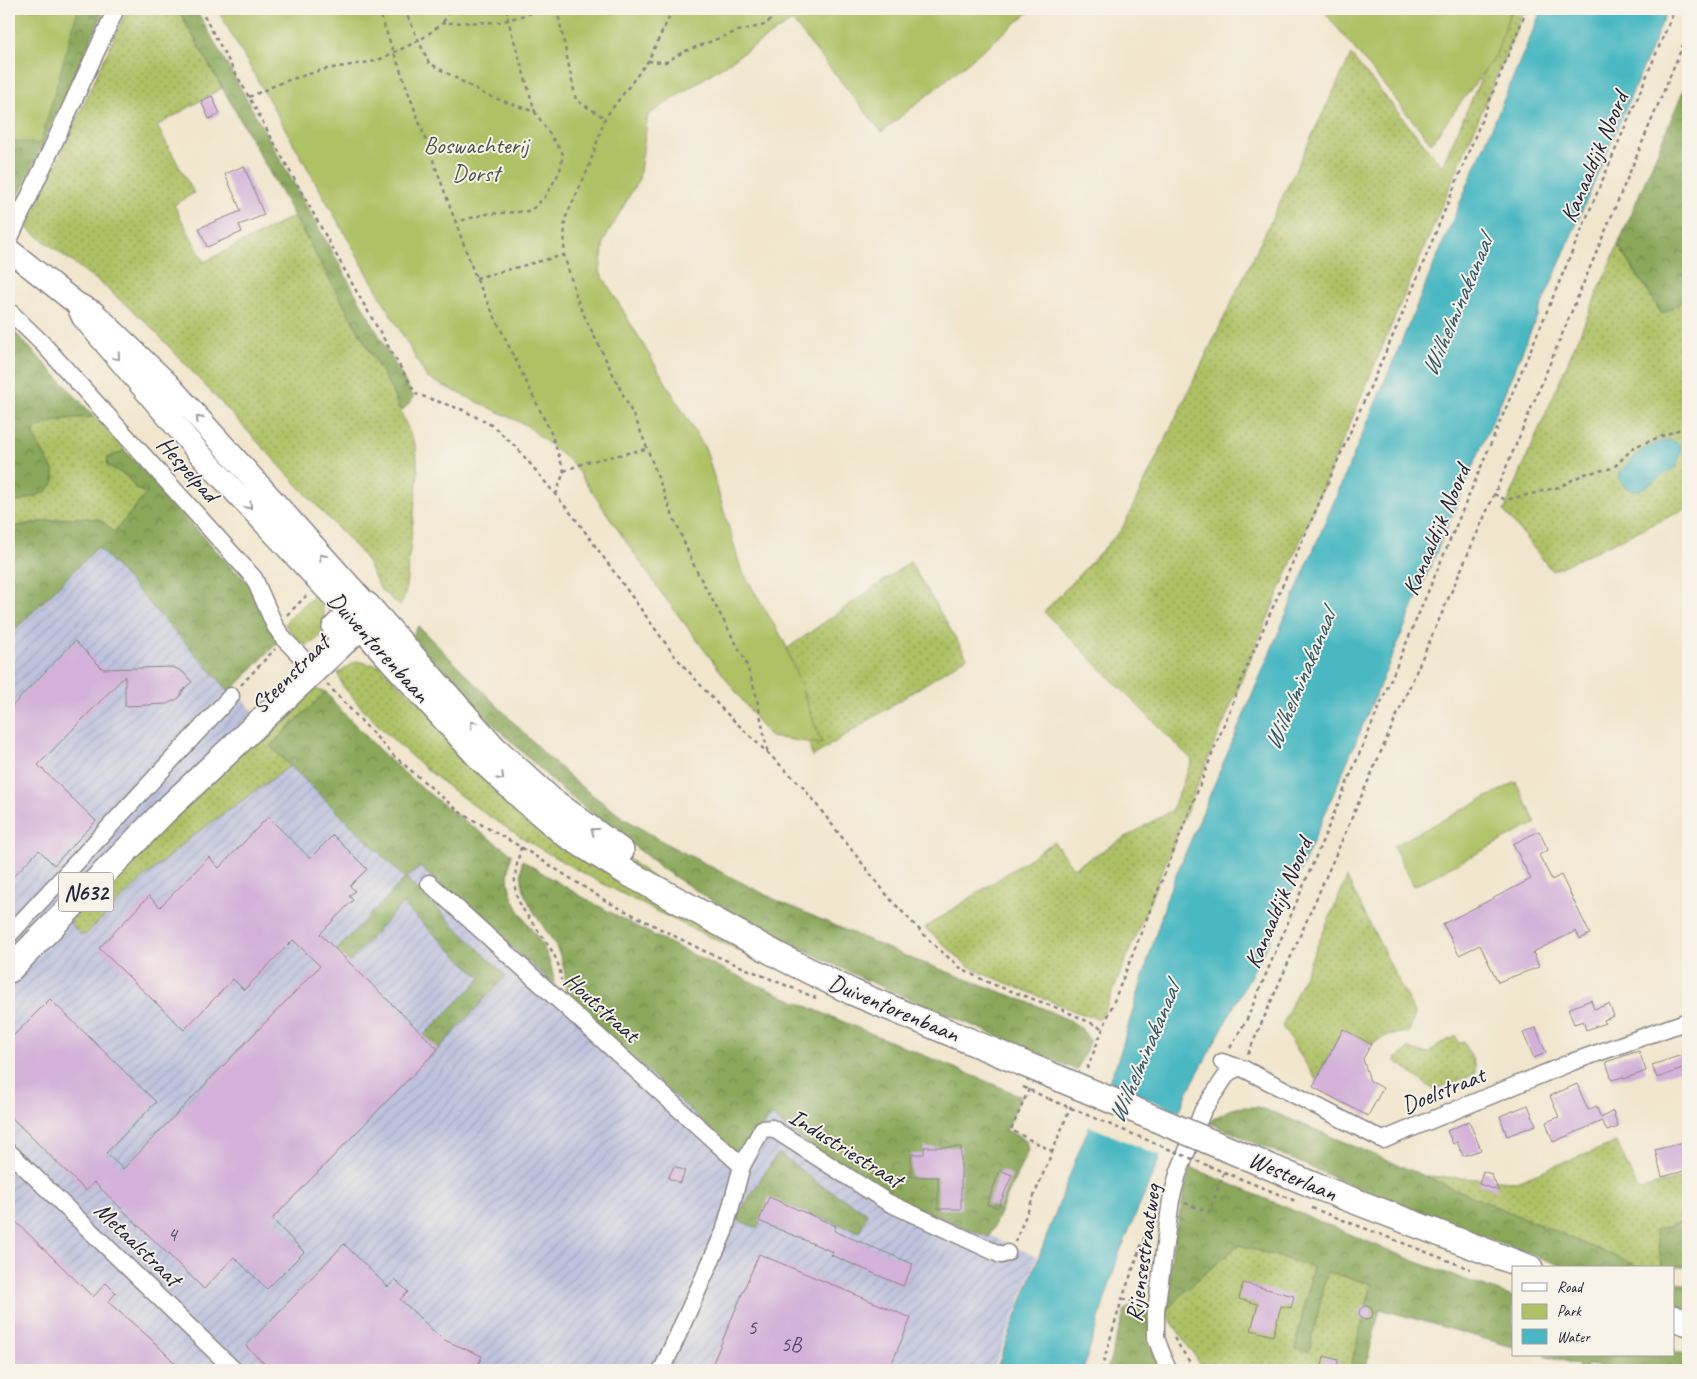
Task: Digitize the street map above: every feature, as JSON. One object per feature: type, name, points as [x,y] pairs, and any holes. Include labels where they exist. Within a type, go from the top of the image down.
[{"type":"main road","name":"Duiventorenbaan","points":[[9,250],[77,304],[93,312],[168,384],[359,615],[493,747],[550,799],[622,852],[724,917],[734,929],[785,959],[1054,1088]]},
{"type":"main road","name":"Steenstraat","points":[[9,970],[359,615]]},
{"type":"main road","name":"Westerlaan","points":[[1054,1088],[1213,1155],[1318,1188],[1525,1266]]},
{"type":"main road","points":[[1674,1318],[1688,1323]]},
{"type":"street","points":[[9,240],[116,9]]},
{"type":"street","name":"Hespelpad","points":[[9,311],[43,344],[254,578],[275,626],[284,639],[309,665]]},
{"type":"street","name":"Steenstraat","points":[[9,934],[231,696]]},
{"type":"street","name":"Houtstraat","points":[[429,883],[742,1166]]},
{"type":"street","points":[[23,919],[42,937]]},
{"type":"street","name":"Doelstraat","points":[[1229,1065],[1244,1069],[1383,1140],[1572,1062],[1688,1021]]},
{"type":"street","name":"Rijensestraatweg","points":[[1168,1370],[1156,1338],[1156,1311],[1171,1200],[1178,1174],[1203,1110],[1228,1073],[1229,1065]]},
{"type":"street","name":"Industriestraat","points":[[662,1370],[724,1232],[742,1166],[762,1129],[772,1128],[887,1202],[1001,1255],[1007,1253]]},
{"type":"street","name":"Metaalstraat","points":[[9,1152],[234,1370]]},
{"type":"path","points":[[200,9],[359,296],[416,394],[463,410],[493,426],[518,449],[556,495],[674,655],[768,756],[802,786],[890,899],[934,945],[963,970],[992,984],[1063,1010],[1104,1029],[1250,659],[1402,315],[1527,9]]},
{"type":"path","points":[[378,9],[476,278],[548,424],[564,471],[556,495]]},
{"type":"path","points":[[404,9],[429,63],[486,95],[535,112]]},
{"type":"path","points":[[249,97],[285,81],[326,69],[376,61],[420,40],[443,22],[452,9]]},
{"type":"path","points":[[456,222],[486,214],[530,211],[545,197],[560,171],[563,154],[535,112],[508,20],[507,9]]},
{"type":"path","points":[[443,22],[460,21],[484,24],[508,20],[544,9]]},
{"type":"path","points":[[557,9],[576,100],[605,118]]},
{"type":"path","points":[[671,9],[668,20],[648,61],[605,118],[588,169],[565,219],[564,255],[579,305],[631,410],[695,568],[745,660],[756,694],[768,756]]},
{"type":"path","points":[[648,61],[666,62],[683,52],[738,31],[765,25],[781,9]]},
{"type":"path","points":[[937,9],[948,12],[951,9]]},
{"type":"path","name":"Kanaaldijk Noord","points":[[1229,1065],[1675,9]]},
{"type":"path","name":"Kanaaldijk Noord","points":[[1229,1065],[1244,1062],[1494,494],[1688,33]]},
{"type":"path","points":[[476,278],[564,255]]},
{"type":"path","points":[[1494,494],[1506,500],[1559,487],[1584,474],[1613,468],[1634,447],[1688,426]]},
{"type":"path","points":[[564,471],[588,462],[646,448]]},
{"type":"path","name":"Steenstraat","points":[[231,696],[284,639]]},
{"type":"path","points":[[521,847],[515,872],[514,888],[525,910],[560,965],[560,989],[556,998]]},
{"type":"path","points":[[1007,1253],[1013,1247],[1052,1151],[1011,1130],[1028,1089],[1054,1088],[1213,1155],[1224,1172],[1209,1212],[1171,1200]]},
{"type":"path","points":[[1101,1370],[1122,1299],[1152,1215]]},
{"type":"path","points":[[1156,1311],[1196,1370]]},
{"type":"shaded area","points":[[99,539],[279,740],[738,1147],[772,1102],[957,1220],[1037,1257],[993,1370],[9,1370],[9,627]]},
{"type":"green space","points":[[9,9],[105,9],[10,215],[9,215]]},
{"type":"green space","points":[[9,9],[78,9],[40,144],[9,140]]},
{"type":"green space","points":[[127,9],[178,9],[222,88],[157,126],[194,193],[174,205],[204,262],[294,216],[390,387],[416,447],[418,475],[405,595],[400,606],[381,590],[367,562],[359,551],[147,323],[103,285],[27,228]]},
{"type":"green space","points":[[178,9],[196,9],[414,398],[401,412],[390,387]]},
{"type":"green space","name":"Boswachterij Dorst","points":[[217,9],[1033,9],[882,132],[792,21],[648,115],[639,179],[604,240],[600,272],[706,450],[741,569],[784,641],[822,744],[770,737],[660,591],[573,464],[526,425],[427,378]]},
{"type":"green space","points":[[1322,9],[1511,9],[1496,55],[1431,143]]},
{"type":"green space","points":[[1512,9],[1525,9],[1212,750],[1103,1015],[1098,1018],[1084,1015],[967,965],[925,928],[1054,842],[1073,868],[1172,810],[1192,760],[1044,612],[1122,529],[1351,55],[1442,166]]},
{"type":"green space","points":[[1688,79],[1688,298],[1663,314],[1618,245]]},
{"type":"green space","points":[[1618,245],[1662,314],[1688,298],[1688,508],[1552,571],[1504,511]]},
{"type":"green space","points":[[9,326],[95,417],[55,421],[47,423],[34,431],[34,437],[53,470],[55,481],[46,492],[9,505]]},
{"type":"green space","points":[[95,417],[125,450],[108,458],[108,466],[127,476],[136,489],[147,493],[114,533],[102,522],[81,518],[56,519],[9,528],[9,505],[46,492],[55,481],[53,470],[34,437],[34,431],[47,423],[55,421]]},
{"type":"green space","points":[[125,450],[233,569],[255,588],[281,639],[230,692],[98,547],[9,636],[9,528],[54,520],[91,518],[101,521],[114,532],[147,493],[136,489],[127,476],[107,465],[108,458]]},
{"type":"green space","points":[[910,562],[967,657],[812,757],[782,652]]},
{"type":"green space","points":[[316,594],[324,615],[323,629],[315,641],[307,645],[299,641],[285,625],[288,619]]},
{"type":"green space","points":[[418,626],[546,755],[578,784],[622,817],[667,844],[776,900],[910,958],[1036,1005],[1071,1021],[1081,1028],[1090,1041],[1077,1070],[864,979],[741,919],[667,872],[561,789],[473,705],[411,639]]},
{"type":"green space","points":[[356,661],[381,666],[399,685],[754,954],[757,959],[588,876],[481,811],[431,773],[385,731],[342,685],[338,673]]},
{"type":"green space","points":[[313,689],[326,692],[270,746],[290,766],[195,834],[141,880],[85,935],[80,934],[69,922],[167,817]]},
{"type":"green space","points":[[326,692],[339,708],[396,766],[452,812],[512,854],[508,877],[513,898],[547,954],[551,968],[554,984],[420,867],[406,878],[506,976],[430,1058],[416,1043],[481,978],[402,904],[342,970],[329,958],[405,878],[270,746]]},
{"type":"green space","points":[[1516,782],[1536,823],[1414,886],[1393,846]]},
{"type":"green space","points":[[522,860],[581,896],[703,960],[766,989],[1021,1096],[1006,1130],[1026,1140],[1028,1150],[989,1237],[926,1212],[868,1184],[795,1135],[773,1116],[769,1118],[740,1156],[565,995],[565,974],[560,956],[526,897],[522,880]]},
{"type":"green space","points":[[1347,878],[1415,1014],[1409,1032],[1388,1035],[1371,1044],[1343,1030],[1316,1080],[1282,1026]]},
{"type":"green space","points":[[1456,1036],[1458,1043],[1464,1042],[1475,1065],[1475,1074],[1434,1090],[1394,1060],[1410,1048],[1414,1051],[1429,1053],[1439,1044]]},
{"type":"green space","points":[[1257,1107],[1278,1114],[1637,1266],[1563,1266],[1376,1196],[1208,1122],[1232,1108]]},
{"type":"green space","points":[[1617,1142],[1638,1190],[1688,1176],[1688,1220],[1655,1230],[1663,1266],[1637,1266],[1423,1176],[1516,1181]]},
{"type":"green space","points":[[777,1154],[781,1155],[819,1184],[867,1213],[860,1232],[772,1200],[757,1228],[735,1219]]},
{"type":"green space","points":[[1190,1167],[1414,1261],[1512,1297],[1512,1347],[1380,1309],[1365,1370],[1350,1370],[1372,1284],[1327,1272],[1309,1352],[1295,1349],[1313,1267],[1239,1245],[1196,1281],[1165,1312],[1163,1309],[1175,1234]]},
{"type":"green space","points":[[1688,1220],[1688,1266],[1663,1266],[1655,1230]]},
{"type":"green space","points":[[1239,1245],[1313,1267],[1295,1348],[1309,1351],[1327,1271],[1372,1284],[1350,1370],[1204,1370],[1165,1312],[1196,1281]]},
{"type":"green space","points":[[1674,1280],[1688,1286],[1688,1309],[1674,1304]]},
{"type":"green space","points":[[1129,1307],[1144,1309],[1148,1312],[1150,1345],[1161,1370],[1107,1370],[1125,1310]]},
{"type":"green space","points":[[1674,1350],[1688,1355],[1688,1370],[1634,1370],[1587,1365],[1586,1370],[1579,1370],[1578,1365],[1547,1356],[1674,1356]]},
{"type":"water","name":"Wilhelminakanaal","points":[[1542,9],[1668,9],[1275,931],[1188,1091],[1119,1254],[1083,1370],[996,1370],[1080,1148],[1118,1060],[1168,894]]},
{"type":"water","points":[[1669,440],[1678,443],[1681,449],[1677,466],[1640,490],[1631,490],[1625,487],[1620,480],[1620,472],[1625,466],[1647,447]]},
{"type":"pier","points":[[1106,1081],[1181,1113],[1163,1157],[1087,1125]]},
{"type":"building","points":[[212,96],[220,114],[209,119],[201,101]]},
{"type":"building","points":[[244,166],[264,215],[239,225],[242,232],[207,247],[199,228],[241,211],[225,174]]},
{"type":"building","points":[[75,641],[103,669],[173,667],[183,672],[192,682],[184,689],[179,698],[167,704],[125,706],[125,676],[38,765],[96,821],[54,865],[39,850],[9,881],[9,709]]},
{"type":"building","points":[[268,817],[310,858],[333,835],[367,869],[350,886],[355,891],[349,896],[353,900],[320,934],[438,1049],[272,1219],[304,1252],[267,1289],[234,1257],[204,1289],[94,1182],[86,1191],[9,1115],[9,1040],[50,999],[156,1102],[106,1153],[123,1169],[320,966],[293,940],[244,990],[233,979],[184,1030],[99,948],[149,896],[160,907],[209,857],[219,868]]},
{"type":"building","points":[[1539,831],[1548,850],[1539,855],[1552,880],[1561,875],[1590,934],[1580,939],[1576,931],[1533,952],[1539,967],[1498,982],[1480,945],[1459,955],[1443,924],[1531,879],[1513,844]]},
{"type":"building","points":[[1591,1000],[1594,1009],[1609,1004],[1614,1016],[1604,1020],[1605,1023],[1586,1030],[1583,1021],[1574,1024],[1568,1009]]},
{"type":"building","points":[[1536,1028],[1546,1053],[1534,1058],[1523,1033]]},
{"type":"building","points":[[1343,1029],[1371,1044],[1363,1059],[1370,1081],[1383,1088],[1368,1116],[1313,1087]]},
{"type":"building","points":[[1639,1051],[1646,1071],[1624,1079],[1623,1077],[1612,1080],[1606,1062]]},
{"type":"building","points":[[1688,1053],[1688,1067],[1657,1078],[1652,1065]]},
{"type":"building","points":[[1577,1084],[1588,1110],[1596,1106],[1601,1118],[1613,1111],[1618,1127],[1607,1131],[1602,1121],[1553,1142],[1546,1122],[1559,1117],[1550,1096]]},
{"type":"building","points":[[1528,1105],[1536,1125],[1507,1136],[1500,1116]]},
{"type":"building","points":[[1469,1121],[1481,1150],[1463,1156],[1457,1142],[1453,1144],[1447,1131]]},
{"type":"building","points":[[1688,1141],[1688,1170],[1662,1177],[1655,1150]]},
{"type":"building","points":[[924,1147],[961,1147],[961,1209],[938,1209],[938,1177],[911,1177],[911,1154],[924,1154]]},
{"type":"building","points":[[674,1166],[685,1171],[680,1183],[668,1178]]},
{"type":"building","points":[[1000,1170],[1012,1175],[998,1208],[987,1204]]},
{"type":"building","points":[[1483,1171],[1491,1174],[1499,1191],[1479,1184]]},
{"type":"building","points":[[769,1197],[836,1226],[834,1231],[913,1264],[903,1286],[831,1255],[833,1252],[759,1221]]},
{"type":"building","points":[[9,1215],[93,1297],[106,1283],[116,1293],[108,1302],[150,1338],[182,1370],[9,1370]]},
{"type":"building","points":[[344,1244],[388,1287],[395,1279],[408,1292],[400,1299],[442,1339],[482,1356],[476,1370],[271,1370],[246,1346]]},
{"type":"building","points":[[759,1254],[911,1318],[889,1370],[710,1370]]},
{"type":"building","points":[[1243,1283],[1294,1296],[1291,1308],[1281,1306],[1273,1336],[1251,1330],[1258,1304],[1239,1299]]},
{"type":"building","points":[[1366,1306],[1371,1308],[1373,1313],[1371,1318],[1366,1320],[1361,1318],[1359,1313],[1361,1308]]},
{"type":"building","points":[[1324,1356],[1338,1360],[1337,1370],[1321,1370]]}]
